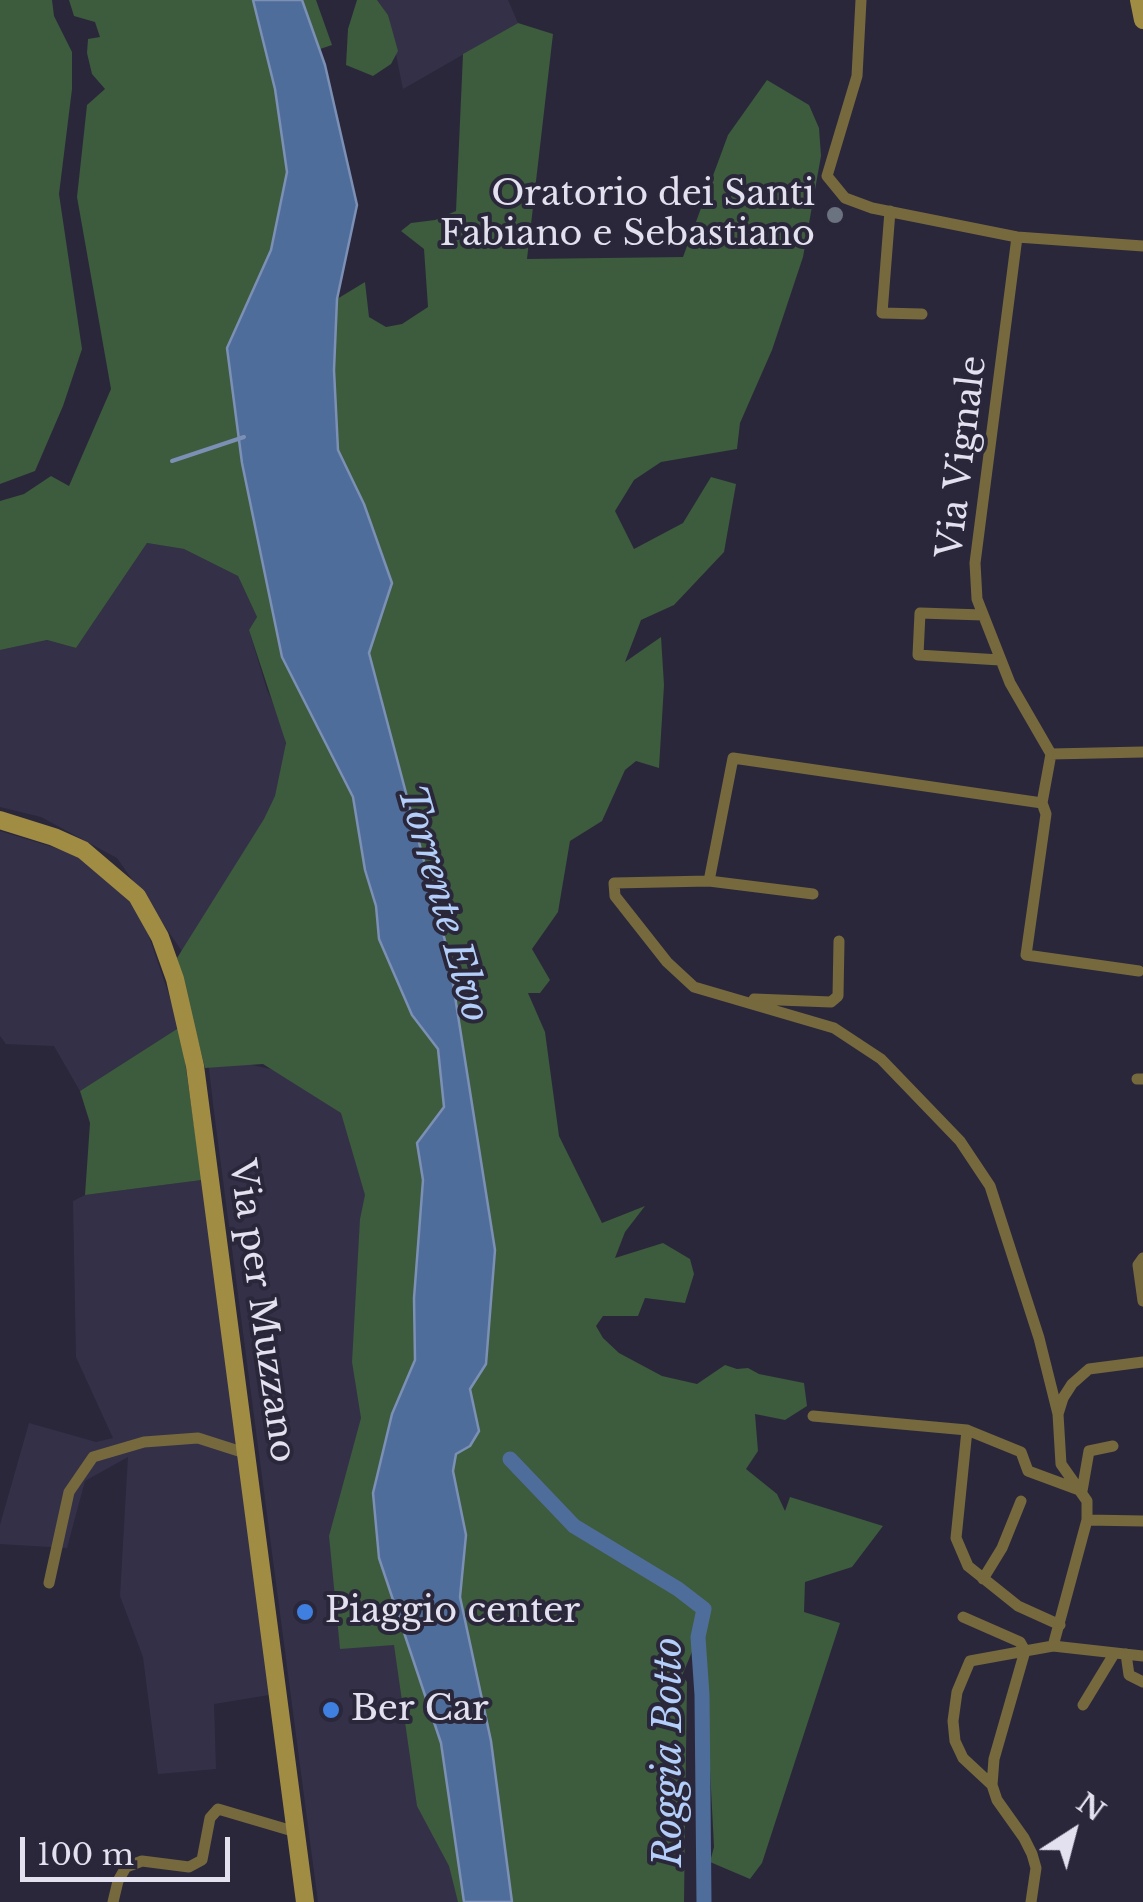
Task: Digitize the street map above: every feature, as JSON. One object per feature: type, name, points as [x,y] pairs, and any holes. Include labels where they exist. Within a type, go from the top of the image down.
[{"type":"street","points":[[861,0],[857,76],[827,176],[845,198],[1016,236],[1143,246]]},
{"type":"street","points":[[1139,0],[1143,20]]},
{"type":"street","points":[[890,211],[882,313],[922,314]]},
{"type":"street","name":"Via Vignale","points":[[1016,236],[975,563],[977,600],[1000,660],[1051,754]]},
{"type":"street","points":[[982,615],[920,613],[918,655],[1000,660]]},
{"type":"street","points":[[1139,970],[1026,956],[1051,754],[1143,752]]},
{"type":"street","points":[[709,881],[733,758],[1042,803]]},
{"type":"street","name":"Via per Muzzano","points":[[0,820],[82,850],[137,896],[160,937],[176,979],[195,1066],[305,1902]]},
{"type":"street","points":[[813,894],[709,881],[614,883],[615,896],[667,962],[694,987],[834,1028],[881,1060],[960,1141],[990,1186],[1040,1338],[1058,1414],[1061,1464],[1087,1501],[1087,1520],[1053,1646]]},
{"type":"street","points":[[735,998],[831,1002],[838,996],[840,940]]},
{"type":"street","points":[[1143,1258],[1138,1264],[1143,1301]]},
{"type":"street","points":[[1058,1414],[1072,1384],[1089,1370],[1143,1362]]},
{"type":"street","points":[[813,1416],[967,1430],[1020,1452],[1028,1471],[1082,1491]]},
{"type":"street","points":[[967,1430],[956,1538],[968,1566],[1018,1606],[1060,1625]]},
{"type":"street","points":[[49,1583],[69,1492],[94,1457],[144,1442],[198,1438],[248,1454]]},
{"type":"street","points":[[1082,1491],[1088,1450],[1113,1446]]},
{"type":"street","points":[[983,1579],[1002,1548],[1021,1501]]},
{"type":"street","points":[[1087,1520],[1143,1522]]},
{"type":"street","points":[[963,1616],[1020,1642],[1026,1651]]},
{"type":"street","points":[[992,1785],[963,1758],[954,1741],[952,1721],[957,1692],[970,1662],[1053,1646],[1143,1656]]},
{"type":"street","points":[[1026,1651],[994,1759],[992,1785],[997,1800],[1032,1854],[1036,1868],[1031,1902]]},
{"type":"street","points":[[1120,1654],[1129,1674],[1143,1682]]},
{"type":"street","points":[[1083,1705],[1120,1654]]},
{"type":"street","points":[[112,1902],[126,1867],[142,1861],[189,1868],[202,1860],[210,1818],[218,1810],[296,1832]]},
{"type":"shaded area","points":[[377,0],[508,0],[518,23],[403,89],[388,15]]},
{"type":"shaded area","points":[[147,543],[184,549],[238,576],[257,617],[249,630],[267,690],[282,722],[292,780],[186,957],[117,858],[41,817],[0,807],[0,650],[47,640],[76,648]]},
{"type":"shaded area","points":[[0,831],[79,855],[130,900],[146,928],[180,1027],[80,1091],[54,1046],[6,1044],[0,1036]]},
{"type":"shaded area","points":[[220,1058],[284,1072],[362,1109],[464,1902],[318,1902],[214,1112],[208,1060]]},
{"type":"shaded area","points":[[202,1180],[269,1695],[214,1704],[216,1769],[158,1774],[143,1657],[120,1596],[128,1457],[85,1481],[67,1548],[0,1544],[0,1525],[29,1423],[96,1442],[113,1438],[76,1357],[73,1201],[85,1195]]},
{"type":"green space","points":[[0,0],[52,0],[54,16],[72,52],[72,89],[59,194],[82,349],[35,471],[0,484]]},
{"type":"green space","points":[[69,0],[253,0],[275,89],[287,172],[271,250],[227,348],[383,702],[369,653],[392,583],[364,504],[338,450],[334,370],[337,299],[365,282],[369,317],[386,327],[402,324],[428,307],[424,249],[401,231],[411,223],[435,220],[456,211],[463,54],[518,23],[553,34],[527,259],[683,257],[728,135],[767,80],[809,105],[819,128],[821,156],[803,257],[772,350],[740,423],[737,449],[661,462],[634,480],[615,511],[634,549],[683,523],[711,477],[736,484],[724,552],[674,605],[641,620],[625,662],[661,637],[664,685],[659,768],[636,761],[625,770],[602,821],[570,841],[558,912],[532,949],[550,980],[540,993],[528,993],[545,1032],[559,1136],[602,1223],[645,1206],[625,1232],[615,1258],[663,1243],[690,1259],[694,1274],[685,1303],[645,1298],[638,1316],[603,1316],[596,1326],[603,1338],[619,1353],[662,1376],[697,1384],[725,1365],[804,1383],[807,1406],[785,1420],[755,1414],[758,1451],[746,1469],[777,1494],[785,1511],[790,1497],[883,1526],[852,1567],[805,1582],[804,1612],[840,1623],[762,1863],[750,1879],[710,1862],[714,1847],[703,1635],[706,1608],[629,1557],[629,1561],[699,1609],[698,1637],[682,1676],[687,1682],[684,1902],[458,1902],[449,1866],[417,1806],[394,1645],[340,1649],[329,1536],[361,1418],[352,1362],[360,1219],[365,1195],[341,1113],[263,1064],[205,1068],[177,958],[264,819],[275,796],[286,743],[249,630],[257,617],[238,576],[184,549],[147,543],[76,648],[47,640],[0,650],[0,501],[24,494],[51,476],[69,486],[111,389],[77,197],[87,105],[105,89],[92,74],[87,53],[88,39],[100,37],[95,22],[74,16]]},
{"type":"green space","points":[[302,0],[316,0],[332,45],[320,49]]},
{"type":"green space","points":[[357,0],[377,0],[388,15],[398,51],[391,64],[373,76],[346,65],[348,29]]},
{"type":"green space","points":[[180,1027],[202,1180],[85,1195],[90,1123],[80,1091]]},
{"type":"water","points":[[253,0],[302,0],[325,65],[357,205],[337,299],[334,370],[338,450],[364,504],[392,583],[369,653],[448,952],[495,1250],[486,1364],[470,1389],[479,1431],[470,1446],[456,1454],[453,1471],[466,1535],[460,1597],[491,1741],[512,1902],[464,1902],[441,1743],[379,1558],[373,1493],[392,1414],[415,1360],[414,1298],[423,1180],[417,1143],[444,1107],[438,1049],[412,1015],[379,939],[353,797],[282,657],[242,463],[227,348],[271,250],[287,172],[275,89]]},
{"type":"waterway","points":[[172,461],[244,437]]},
{"type":"waterway","name":"Roggia Botto","points":[[510,1459],[574,1526],[704,1609],[698,1637],[704,1902]]},
{"type":"place","name":"Oratorio dei Santi Fabiano e Sebastiano","points":[[835,215]]},
{"type":"place","name":"Piaggio center","points":[[305,1612]]},
{"type":"place","name":"Ber Car","points":[[331,1710]]},
{"type":"water label","name":"Torrente Elvo","points":[[442,904]]}]
